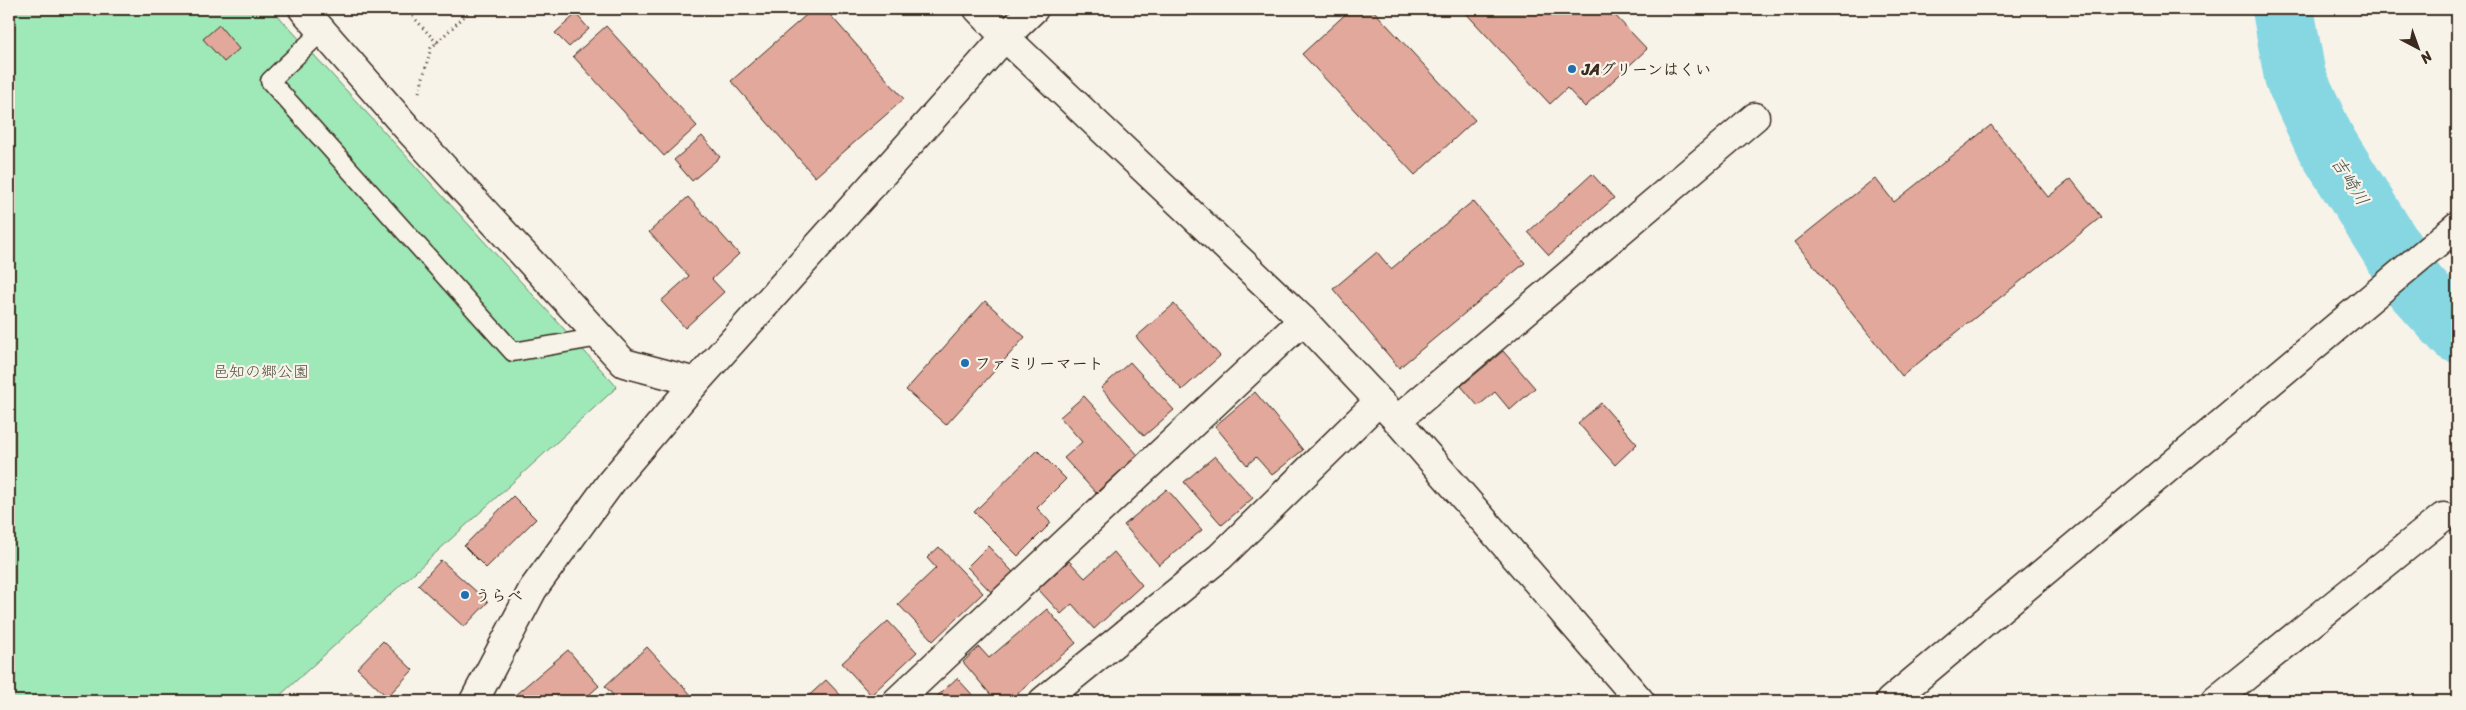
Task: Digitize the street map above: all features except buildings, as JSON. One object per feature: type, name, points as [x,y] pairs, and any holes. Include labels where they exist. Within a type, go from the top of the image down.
[{"type":"street","points":[[303,9],[408,129],[624,363],[696,382]]},
{"type":"street","points":[[978,9],[1005,38],[1303,320],[1378,402],[1397,420],[1640,701]]},
{"type":"street","points":[[474,701],[533,589],[612,481],[696,382],[1005,38],[1034,9]]},
{"type":"street","points":[[1397,420],[1756,117]]},
{"type":"street","points":[[1890,701],[2324,335],[2457,226]]},
{"type":"street","points":[[898,701],[1303,320]]},
{"type":"street","points":[[1043,701],[1220,557],[1378,402]]},
{"type":"street","points":[[2215,701],[2443,517]]},
{"type":"lane","points":[[322,31],[270,81],[513,352],[600,337]]},
{"type":"path","points":[[406,9],[437,42]]},
{"type":"path","points":[[408,129],[431,48],[472,9]]},
{"type":"green space","name":"邑知の郷公園","points":[[9,9],[272,9],[617,387],[274,701],[9,701]]},
{"type":"waterway","name":"吉崎川","points":[[2283,9],[2295,77],[2325,142],[2415,286],[2457,332]]},
{"type":"place","name":"JAグリーンはくい","points":[[1572,69]]},
{"type":"place","name":"ファミリーマート","points":[[965,363]]},
{"type":"place","name":"うらべ","points":[[465,595]]}]
